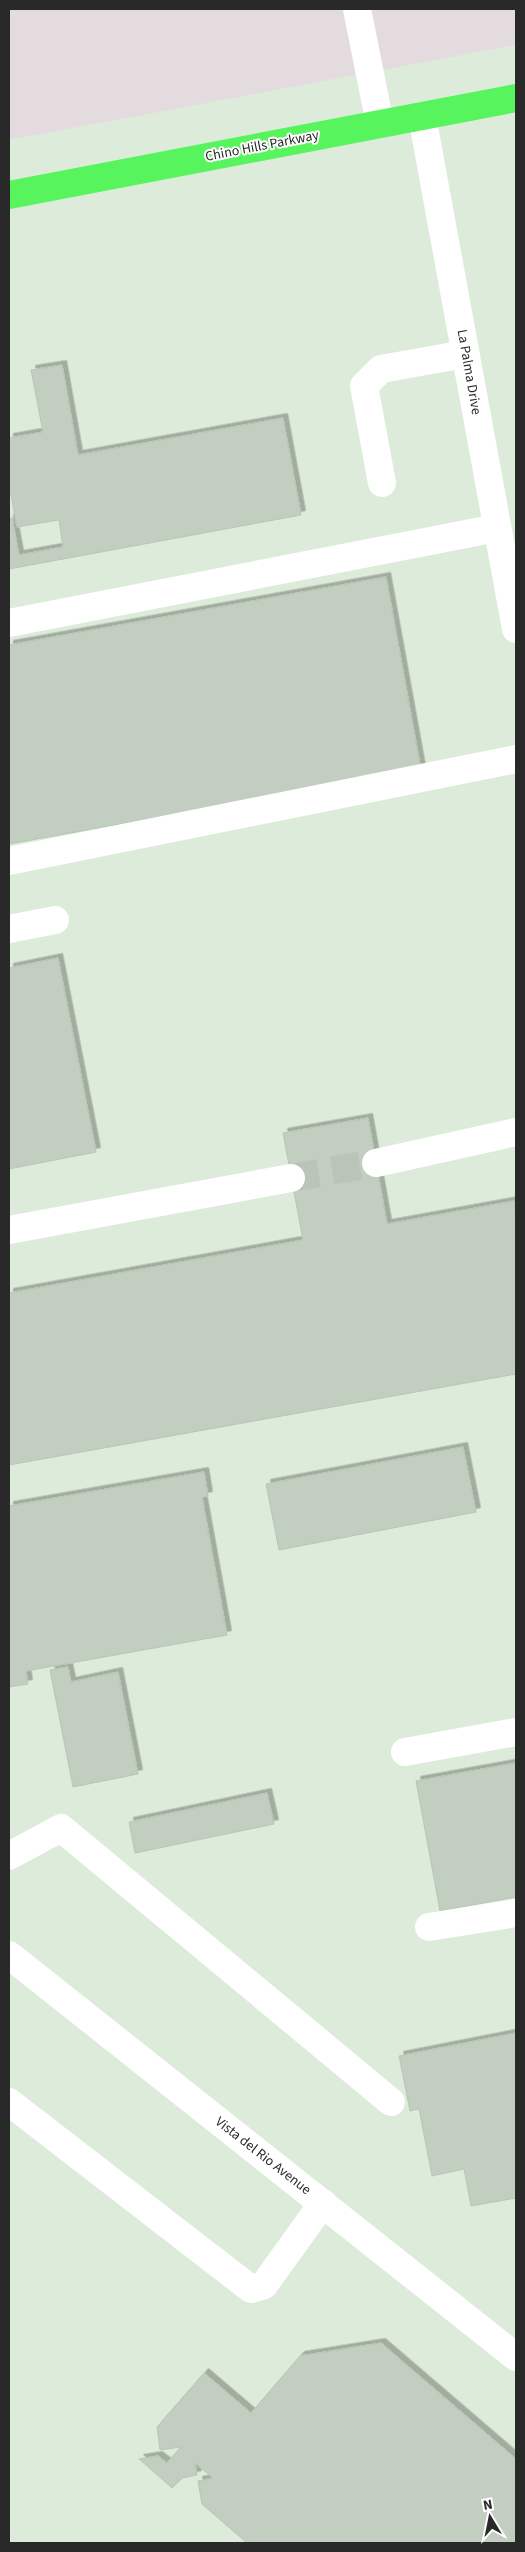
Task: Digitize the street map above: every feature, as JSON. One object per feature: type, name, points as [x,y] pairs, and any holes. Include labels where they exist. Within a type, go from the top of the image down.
[{"type":"main road","name":"Chino Hills Parkway","points":[[9,195],[516,98]]},
{"type":"street","points":[[357,9],[380,124]]},
{"type":"street","name":"La Palma Drive","points":[[422,116],[465,354],[505,543],[516,629]]},
{"type":"street","points":[[382,483],[364,386],[381,368],[465,354]]},
{"type":"street","points":[[9,623],[505,543]]},
{"type":"street","points":[[9,861],[516,759]]},
{"type":"street","points":[[9,929],[55,920]]},
{"type":"street","points":[[376,1163],[516,1132]]},
{"type":"street","points":[[9,1230],[291,1178]]},
{"type":"street","points":[[404,1752],[516,1732]]},
{"type":"street","points":[[9,1856],[61,1828],[391,2102]]},
{"type":"street","points":[[429,1927],[516,1913]]},
{"type":"street","name":"Vista del Rio Avenue","points":[[9,1955],[516,2356]]},
{"type":"street","points":[[9,2102],[252,2289],[264,2285],[323,2203]]},
{"type":"shaded area","points":[[9,9],[516,9],[516,45],[9,140]]},
{"type":"building","points":[[62,365],[78,455],[283,418],[301,515],[9,569],[9,519],[12,518],[19,555],[63,547],[59,520],[17,527],[9,484],[9,438],[43,432],[31,370]]},
{"type":"building","points":[[386,577],[421,770],[9,844],[9,645]]},
{"type":"building","points":[[58,958],[96,1152],[9,1169],[9,968]]},
{"type":"building","points":[[368,1118],[387,1224],[514,1201],[516,1214],[516,1374],[9,1465],[9,1293],[303,1240],[283,1133]]},
{"type":"building","points":[[463,1447],[476,1512],[279,1550],[266,1484]]},
{"type":"building","points":[[204,1472],[208,1496],[202,1497],[227,1635],[26,1671],[28,1684],[9,1687],[9,1506]]},
{"type":"building","points":[[68,1667],[71,1682],[118,1672],[138,1774],[73,1787],[50,1670]]},
{"type":"building","points":[[516,1763],[516,1897],[440,1911],[416,1781]]},
{"type":"building","points":[[267,1793],[274,1824],[135,1853],[129,1822]]},
{"type":"building","points":[[516,2033],[516,2198],[471,2206],[464,2169],[432,2176],[419,2109],[410,2111],[399,2056]]},
{"type":"building","points":[[381,2343],[516,2459],[516,2543],[247,2543],[202,2504],[198,2481],[213,2478],[195,2463],[197,2475],[182,2478],[172,2488],[139,2459],[158,2456],[167,2463],[181,2447],[160,2450],[157,2427],[204,2373],[251,2413],[300,2356]]},
{"type":"tunnel","points":[[291,1178],[376,1163]]}]
